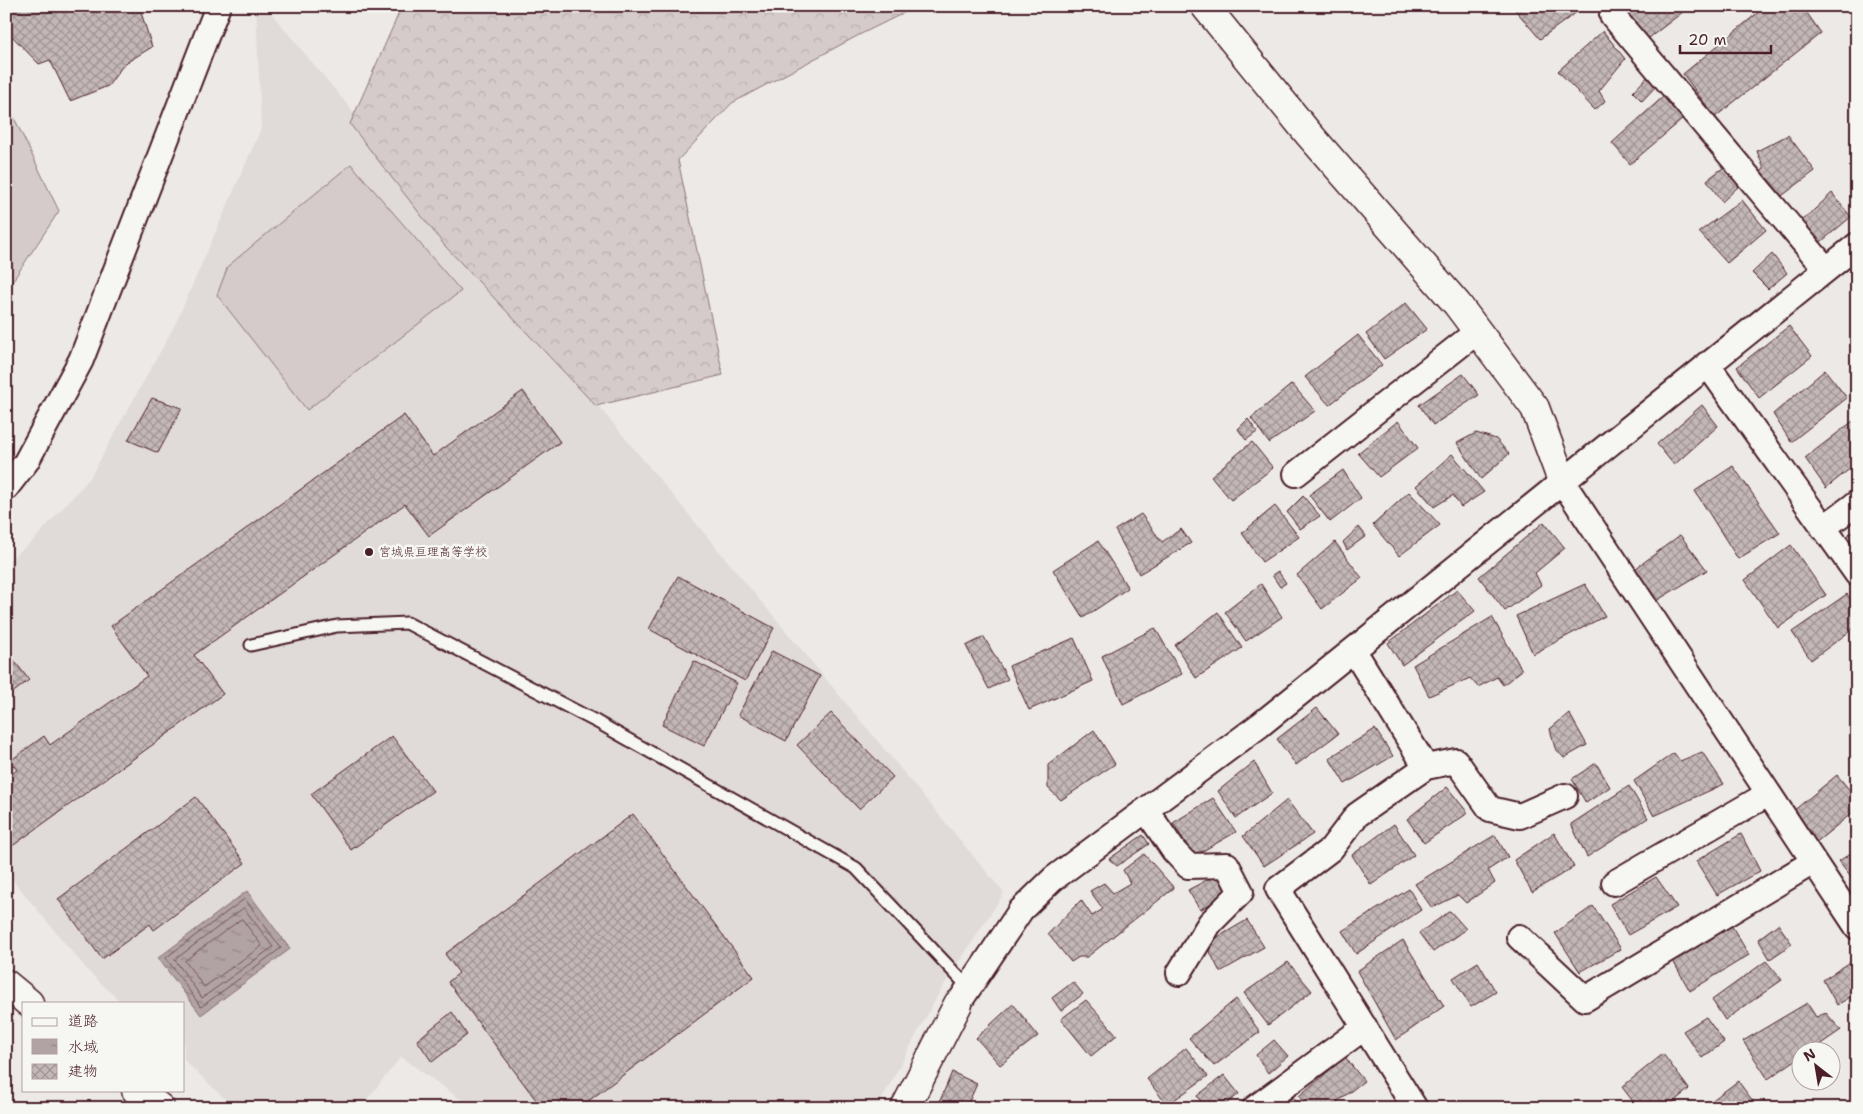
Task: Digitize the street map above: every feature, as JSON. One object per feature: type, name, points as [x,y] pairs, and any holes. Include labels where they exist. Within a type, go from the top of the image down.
[{"type":"main road","points":[[1205,6],[1307,132],[1457,304],[1536,408],[1562,481]]},
{"type":"main road","points":[[6,984],[28,1002]]},
{"type":"main road","points":[[905,1108],[964,996]]},
{"type":"main road","points":[[139,1092],[160,1108]]},
{"type":"street","points":[[6,488],[26,462],[81,360],[218,6]]},
{"type":"street","points":[[1612,15],[1826,269]]},
{"type":"street","points":[[964,996],[1021,910],[1053,879],[1260,725],[1354,651],[1562,481],[1857,245]]},
{"type":"street","points":[[1296,474],[1478,331]]},
{"type":"street","points":[[1707,364],[1857,574]]},
{"type":"street","points":[[1562,481],[1857,927]]},
{"type":"street","points":[[1823,528],[1857,503]]},
{"type":"street","points":[[1354,651],[1426,767]]},
{"type":"street","points":[[1415,1108],[1278,889],[1331,850],[1357,815],[1426,767],[1456,761],[1490,809],[1520,816],[1566,796]]},
{"type":"street","points":[[1614,883],[1768,794]]},
{"type":"street","points":[[1146,810],[1174,851],[1188,866],[1227,865],[1241,892],[1210,923],[1179,973]]},
{"type":"street","points":[[1519,937],[1585,998],[1813,862]]},
{"type":"street","points":[[1255,1108],[1365,1027]]},
{"type":"lane","points":[[251,645],[337,626],[408,623],[597,722],[856,868],[964,996]]},
{"type":"shaded area","name":"宮城県亘理高等学校","points":[[256,6],[265,6],[1004,893],[940,991],[877,1108],[473,1108],[401,1057],[360,1108],[235,1108],[185,1061],[185,1002],[121,1002],[89,972],[6,872],[6,562],[32,542],[90,478],[175,325],[261,129]]},
{"type":"green space","points":[[402,6],[918,6],[859,35],[732,103],[678,160],[723,375],[596,406],[445,246],[350,124]]},
{"type":"green space","points":[[6,101],[59,211],[6,291]]},
{"type":"green space","points":[[351,164],[461,291],[307,410],[217,295],[228,266]]},
{"type":"water","points":[[247,891],[290,949],[201,1015],[158,958]]},
{"type":"building","points":[[6,6],[139,6],[152,47],[124,64],[108,86],[70,101],[50,60],[39,64],[6,30]]},
{"type":"building","points":[[1512,6],[1585,6],[1540,39]]},
{"type":"building","points":[[1627,6],[1686,6],[1688,8],[1645,41],[1620,12]]},
{"type":"building","points":[[1766,6],[1802,6],[1821,33],[1715,117],[1683,74]]},
{"type":"building","points":[[1603,31],[1625,59],[1599,91],[1605,101],[1595,110],[1558,71]]},
{"type":"building","points":[[1650,74],[1658,84],[1642,101],[1633,92]]},
{"type":"building","points":[[1665,95],[1684,118],[1630,164],[1612,143]]},
{"type":"building","points":[[1788,135],[1815,171],[1779,198],[1759,173],[1764,169],[1757,151]]},
{"type":"building","points":[[1728,164],[1741,184],[1722,202],[1707,180]]},
{"type":"building","points":[[1832,193],[1851,217],[1817,245],[1799,224]]},
{"type":"building","points":[[1742,200],[1766,230],[1727,263],[1699,232]]},
{"type":"building","points":[[1772,254],[1787,273],[1768,289],[1752,273]]},
{"type":"building","points":[[1406,303],[1427,329],[1384,359],[1366,334]]},
{"type":"building","points":[[1789,326],[1812,356],[1759,398],[1737,367]]},
{"type":"building","points":[[1358,335],[1382,365],[1329,405],[1305,377]]},
{"type":"building","points":[[1825,370],[1847,398],[1791,442],[1773,414]]},
{"type":"building","points":[[1463,374],[1479,395],[1433,425],[1419,405]]},
{"type":"building","points":[[1292,384],[1315,411],[1269,443],[1251,418]]},
{"type":"building","points":[[523,391],[560,442],[429,536],[405,504],[194,655],[223,694],[11,847],[6,840],[6,778],[17,770],[10,761],[44,736],[50,745],[147,676],[111,626],[404,415],[433,456]]},
{"type":"building","points":[[152,398],[182,408],[158,453],[128,440]]},
{"type":"building","points":[[1702,405],[1718,426],[1674,465],[1657,444]]},
{"type":"building","points":[[1857,418],[1857,463],[1826,488],[1805,458]]},
{"type":"building","points":[[1248,419],[1257,432],[1246,440],[1238,429]]},
{"type":"building","points":[[1398,421],[1418,448],[1379,477],[1358,453]]},
{"type":"building","points":[[1476,433],[1496,439],[1509,454],[1481,479],[1457,443]]},
{"type":"building","points":[[1252,442],[1273,468],[1231,500],[1211,476]]},
{"type":"building","points":[[1452,454],[1484,492],[1461,507],[1453,495],[1434,507],[1416,486]]},
{"type":"building","points":[[1733,466],[1780,533],[1738,559],[1695,491]]},
{"type":"building","points":[[1343,470],[1361,498],[1330,522],[1309,495]]},
{"type":"building","points":[[1409,492],[1440,525],[1399,556],[1373,525]]},
{"type":"building","points":[[1303,496],[1320,516],[1300,529],[1287,512]]},
{"type":"building","points":[[1275,506],[1299,537],[1262,562],[1242,533]]},
{"type":"building","points":[[1141,514],[1162,542],[1181,529],[1191,543],[1139,574],[1115,530]]},
{"type":"building","points":[[1544,522],[1565,548],[1535,573],[1541,585],[1505,611],[1479,577]]},
{"type":"building","points":[[1359,527],[1366,536],[1347,550],[1343,542]]},
{"type":"building","points":[[1857,528],[1857,553],[1846,537]]},
{"type":"building","points":[[1680,535],[1707,570],[1651,604],[1631,572]]},
{"type":"building","points":[[1098,541],[1128,588],[1083,618],[1053,570]]},
{"type":"building","points":[[1335,542],[1362,578],[1322,609],[1297,575]]},
{"type":"building","points":[[1791,545],[1826,595],[1778,628],[1745,580]]},
{"type":"building","points":[[1278,571],[1286,583],[1280,587],[1272,575]]},
{"type":"building","points":[[678,576],[774,628],[745,681],[649,629]]},
{"type":"building","points":[[1261,584],[1282,617],[1246,641],[1225,612]]},
{"type":"building","points":[[1585,584],[1605,616],[1533,654],[1516,616]]},
{"type":"building","points":[[1457,590],[1475,611],[1402,665],[1388,643]]},
{"type":"building","points":[[1847,594],[1857,608],[1857,626],[1811,660],[1792,632]]},
{"type":"building","points":[[1218,612],[1242,648],[1196,678],[1175,645]]},
{"type":"building","points":[[1492,617],[1522,670],[1503,685],[1497,677],[1478,687],[1470,678],[1429,696],[1413,665]]},
{"type":"building","points":[[1155,628],[1182,674],[1123,704],[1102,656]]},
{"type":"building","points":[[984,637],[1008,679],[989,689],[966,646]]},
{"type":"building","points":[[1074,638],[1093,681],[1029,710],[1009,666]]},
{"type":"building","points":[[6,650],[29,680],[6,698]]},
{"type":"building","points":[[772,651],[820,676],[786,741],[738,715]]},
{"type":"building","points":[[694,661],[737,683],[704,746],[662,725]]},
{"type":"building","points":[[1317,708],[1338,734],[1296,765],[1277,739]]},
{"type":"building","points":[[831,713],[893,777],[859,809],[797,745]]},
{"type":"building","points":[[1569,713],[1587,745],[1564,758],[1555,748],[1550,729]]},
{"type":"building","points":[[1375,729],[1393,756],[1345,784],[1329,758]]},
{"type":"building","points":[[1094,730],[1115,764],[1061,800],[1048,788],[1048,765]]},
{"type":"building","points":[[392,736],[433,791],[351,850],[311,794]]},
{"type":"building","points":[[1702,752],[1724,784],[1654,816],[1634,781],[1674,753],[1680,761]]},
{"type":"building","points":[[1254,762],[1272,793],[1236,818],[1218,791]]},
{"type":"building","points":[[1596,763],[1610,787],[1586,803],[1572,779]]},
{"type":"building","points":[[1837,775],[1857,799],[1857,809],[1814,844],[1792,812]]},
{"type":"building","points":[[1629,786],[1648,818],[1587,857],[1571,824]]},
{"type":"building","points":[[1447,787],[1468,813],[1424,843],[1407,819]]},
{"type":"building","points":[[196,797],[245,863],[154,930],[150,924],[102,959],[58,899]]},
{"type":"building","points":[[1213,798],[1236,832],[1194,856],[1173,823]]},
{"type":"building","points":[[1287,800],[1313,834],[1264,866],[1243,836]]},
{"type":"building","points":[[633,814],[754,977],[579,1108],[567,1108],[562,1101],[553,1108],[542,1108],[448,982],[459,973],[445,954]]},
{"type":"building","points":[[1394,824],[1414,855],[1371,885],[1352,855]]},
{"type":"building","points":[[1554,833],[1574,867],[1532,892],[1514,860]]},
{"type":"building","points":[[1741,834],[1760,871],[1717,895],[1696,861]]},
{"type":"building","points":[[1143,835],[1149,844],[1117,866],[1109,859]]},
{"type":"building","points":[[1495,835],[1508,857],[1488,870],[1495,883],[1466,903],[1458,895],[1432,908],[1415,884]]},
{"type":"building","points":[[1857,849],[1857,884],[1839,861]]},
{"type":"building","points":[[1144,854],[1174,888],[1087,957],[1079,957],[1071,962],[1048,934],[1081,900],[1092,916],[1103,909],[1090,891],[1104,883],[1113,893],[1130,883],[1123,870]]},
{"type":"building","points":[[1218,874],[1229,892],[1200,910],[1188,890]]},
{"type":"building","points":[[1656,877],[1677,907],[1628,935],[1610,904]]},
{"type":"building","points":[[1409,889],[1421,910],[1356,954],[1342,931]]},
{"type":"building","points":[[1593,906],[1621,949],[1580,972],[1555,933]]},
{"type":"building","points":[[1450,911],[1466,929],[1433,952],[1419,933]]},
{"type":"building","points":[[1247,920],[1264,947],[1220,972],[1206,944]]},
{"type":"building","points":[[1730,923],[1749,955],[1690,991],[1673,961]]},
{"type":"building","points":[[1778,924],[1792,944],[1770,959],[1758,939]]},
{"type":"building","points":[[1403,940],[1444,1006],[1396,1040],[1357,971]]},
{"type":"building","points":[[1855,959],[1857,962],[1857,993],[1837,1005],[1823,980]]},
{"type":"building","points":[[1766,961],[1782,980],[1725,1020],[1712,1000]]},
{"type":"building","points":[[1288,962],[1312,991],[1268,1025],[1244,993]]},
{"type":"building","points":[[1478,962],[1496,992],[1471,1007],[1453,978]]},
{"type":"building","points":[[1073,982],[1083,994],[1061,1011],[1052,998]]},
{"type":"building","points":[[1236,999],[1260,1032],[1214,1066],[1189,1038]]},
{"type":"building","points":[[1086,1000],[1117,1035],[1091,1056],[1061,1019]]},
{"type":"building","points":[[1807,1003],[1816,1017],[1826,1013],[1841,1030],[1824,1042],[1790,1042],[1790,1064],[1768,1079],[1743,1041]]},
{"type":"building","points":[[1013,1004],[1038,1036],[1000,1065],[976,1038]]},
{"type":"building","points":[[452,1012],[467,1035],[432,1062],[417,1040]]},
{"type":"building","points":[[1706,1017],[1724,1042],[1702,1058],[1683,1031]]},
{"type":"building","points":[[1274,1040],[1288,1056],[1268,1073],[1256,1055]]},
{"type":"building","points":[[1186,1048],[1208,1076],[1167,1105],[1147,1079]]},
{"type":"building","points":[[1663,1054],[1689,1089],[1666,1108],[1638,1108],[1622,1087]]},
{"type":"building","points":[[1345,1057],[1364,1081],[1329,1108],[1307,1108],[1299,1096]]},
{"type":"building","points":[[952,1072],[977,1084],[966,1108],[937,1108]]},
{"type":"building","points":[[1224,1075],[1239,1094],[1221,1108],[1205,1108],[1197,1096]]},
{"type":"building","points":[[1738,1081],[1758,1108],[1702,1108]]},
{"type":"building","points":[[1293,1097],[1301,1108],[1280,1108]]},
{"type":"place","name":"宮城県亘理高等学校","points":[[369,552]]}]
